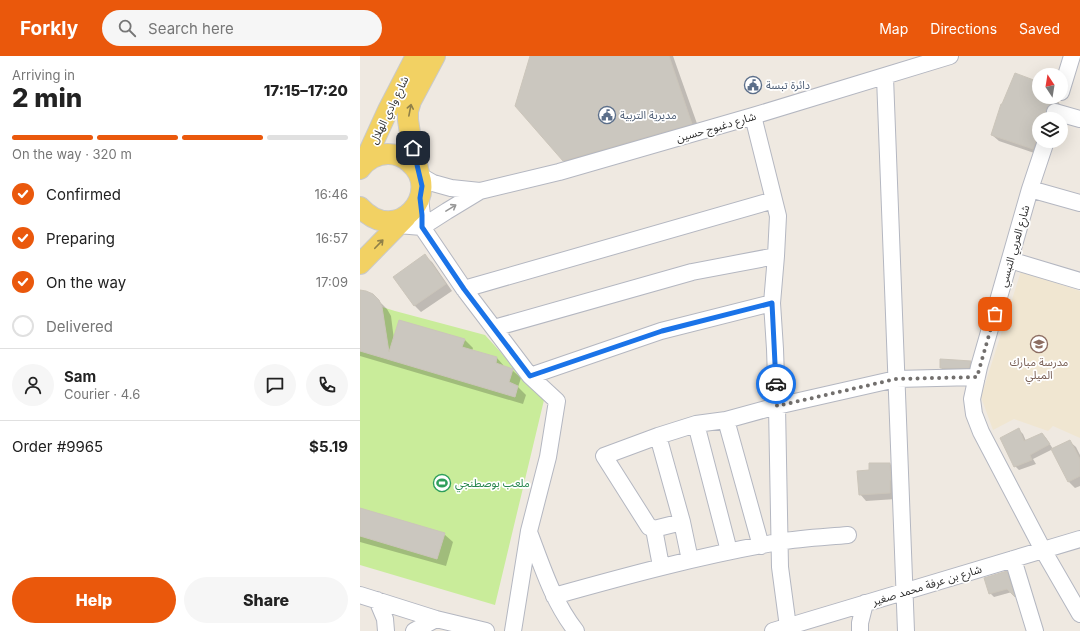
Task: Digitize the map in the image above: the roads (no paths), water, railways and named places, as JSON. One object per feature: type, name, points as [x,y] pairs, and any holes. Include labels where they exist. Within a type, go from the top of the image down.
[{"type":"main road","name":"شارع وادي الهلال","points":[[362,167],[388,110],[416,56]]},
{"type":"main road","name":"شارع وادي الهلال","points":[[403,222],[415,208],[420,198],[422,186],[410,133],[408,111],[411,101],[435,56]]},
{"type":"main road","points":[[362,167],[372,158],[383,154],[394,154],[405,158],[419,175]]},
{"type":"main road","points":[[360,207],[367,214],[376,219],[403,222]]},
{"type":"main road","points":[[360,264],[403,222]]},
{"type":"street","name":"شارع دغبوج حسين","points":[[480,191],[559,172],[885,77],[950,56]]},
{"type":"street","points":[[1068,69],[1072,56]]},
{"type":"street","points":[[885,77],[906,631]]},
{"type":"street","points":[[1056,109],[1080,119]]},
{"type":"street","points":[[753,116],[778,216],[772,303],[777,406],[781,629]]},
{"type":"street","name":"شارع العربي التبسي","points":[[1044,148],[1030,189],[972,399],[974,414],[981,432],[1043,550],[1080,614]]},
{"type":"street","points":[[419,175],[433,183],[451,188],[480,191]]},
{"type":"street","points":[[1030,189],[1080,203]]},
{"type":"street","points":[[480,191],[447,211],[403,222],[464,289],[530,376],[557,401],[548,457],[529,531],[513,631]]},
{"type":"street","points":[[464,289],[774,200]]},
{"type":"street","points":[[494,328],[692,272],[776,256]]},
{"type":"street","points":[[1010,260],[1080,281]]},
{"type":"street","points":[[530,376],[662,331],[772,303]]},
{"type":"street","points":[[682,522],[654,529],[649,527],[604,456],[696,424],[726,420],[777,406],[896,379],[977,377]]},
{"type":"street","points":[[726,420],[761,546]]},
{"type":"street","points":[[696,424],[729,551]]},
{"type":"street","points":[[658,436],[682,522],[690,560]]},
{"type":"street","points":[[654,529],[661,566]]},
{"type":"street","points":[[529,531],[554,596],[567,620],[576,631]]},
{"type":"street","points":[[554,596],[661,566],[729,551],[780,542],[848,535]]},
{"type":"street","name":"شارع بن عرفة محمد صغير","points":[[781,629],[817,625],[865,603],[1080,539]]},
{"type":"street","points":[[1013,559],[1035,631]]},
{"type":"street","points":[[360,594],[436,619],[486,631]]},
{"type":"street","points":[[377,600],[385,619],[386,631]]},
{"type":"street","points":[[860,631],[860,623],[865,603]]},
{"type":"street","points":[[414,631],[436,619]]},
{"type":"place","name":"دائرة تبسة","points":[[753,85]]},
{"type":"place","name":"مديرية التربية","points":[[607,115]]},
{"type":"place","name":"مدرسة مبارك الميلي","points":[[1039,344]]},
{"type":"place","name":"ملعب بوصطنجي","points":[[442,483]]}]
